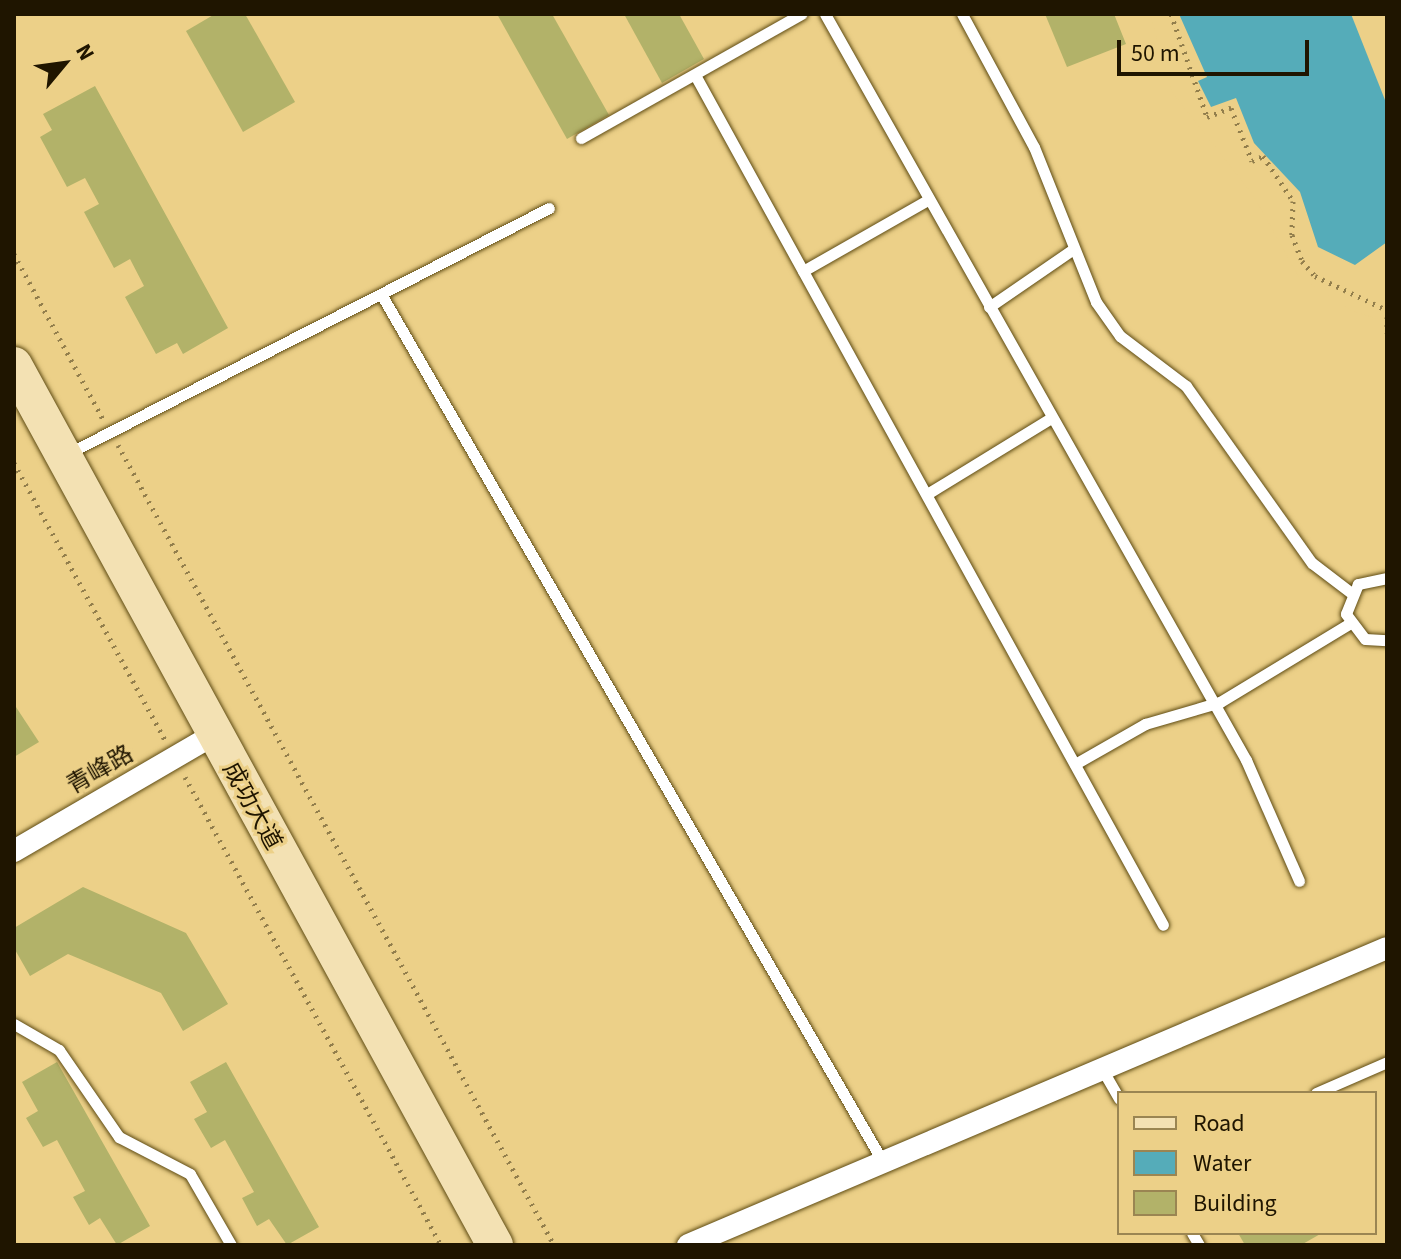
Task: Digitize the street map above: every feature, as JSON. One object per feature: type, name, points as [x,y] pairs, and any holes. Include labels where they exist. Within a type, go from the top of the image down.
[{"type":"main road","name":"成功大道","points":[[14,365],[213,735],[495,1245]]},
{"type":"street","name":"青峰路","points":[[14,851],[213,735]]},
{"type":"street","points":[[688,1245],[1387,948]]},
{"type":"lane","points":[[581,138],[801,14]]},
{"type":"lane","points":[[825,14],[1246,760],[1299,881]]},
{"type":"lane","points":[[962,14],[1034,147],[1072,250],[1120,336],[1186,386],[1312,563],[1350,592]]},
{"type":"lane","points":[[695,75],[1163,925]]},
{"type":"lane","points":[[803,271],[929,199]]},
{"type":"lane","points":[[63,456],[549,208]]},
{"type":"lane","points":[[989,307],[1072,250]]},
{"type":"lane","points":[[381,294],[883,1162]]},
{"type":"lane","points":[[927,494],[1051,418]]},
{"type":"lane","points":[[1386,642],[1365,639],[1349,624],[1350,592],[1367,578],[1387,578]]},
{"type":"lane","points":[[1075,764],[1145,724],[1213,705],[1349,624]]},
{"type":"lane","points":[[14,1024],[59,1050],[119,1137],[190,1174],[231,1245]]},
{"type":"lane","points":[[1321,1091],[1387,1062]]},
{"type":"lane","points":[[1102,1069],[1117,1095]]},
{"type":"path","points":[[1171,14],[1207,117],[1231,108],[1252,161],[1263,156],[1293,201],[1292,235],[1302,261],[1315,276],[1387,310]]},
{"type":"path","points":[[14,254],[554,1245]]},
{"type":"path","points":[[1387,317],[1387,333]]},
{"type":"path","points":[[14,463],[441,1245]]},
{"type":"water","points":[[1154,14],[1351,14],[1387,105],[1387,318],[1302,274]]},
{"type":"pier","points":[[1150,14],[1179,14],[1207,77],[1198,81],[1211,107],[1236,98],[1254,143],[1300,192],[1318,247],[1355,265],[1387,242],[1387,322],[1350,310],[1299,277],[1253,195],[1172,92]]},
{"type":"building","points":[[215,14],[245,14],[295,102],[243,132],[186,31]]},
{"type":"building","points":[[497,14],[552,14],[609,115],[567,139]]},
{"type":"building","points":[[624,14],[679,14],[704,59],[662,83]]},
{"type":"building","points":[[1045,14],[1114,14],[1126,44],[1067,67]]},
{"type":"building","points":[[95,86],[228,328],[183,354],[177,343],[156,354],[125,297],[144,286],[130,259],[114,268],[84,212],[99,204],[85,178],[67,187],[40,137],[52,130],[43,114]]},
{"type":"building","points":[[14,704],[39,742],[14,757]]},
{"type":"building","points":[[83,887],[186,933],[228,1004],[183,1031],[161,993],[68,954],[30,976],[14,948],[14,928]]},
{"type":"building","points":[[57,1062],[150,1226],[117,1245],[100,1218],[89,1225],[73,1197],[85,1191],[57,1140],[43,1147],[26,1118],[38,1111],[22,1082]]},
{"type":"building","points":[[226,1062],[319,1227],[287,1245],[269,1219],[257,1226],[242,1198],[254,1192],[225,1140],[211,1148],[194,1119],[207,1112],[190,1082]]},
{"type":"building","points":[[1239,1235],[1318,1235],[1301,1245],[1245,1245]]}]
